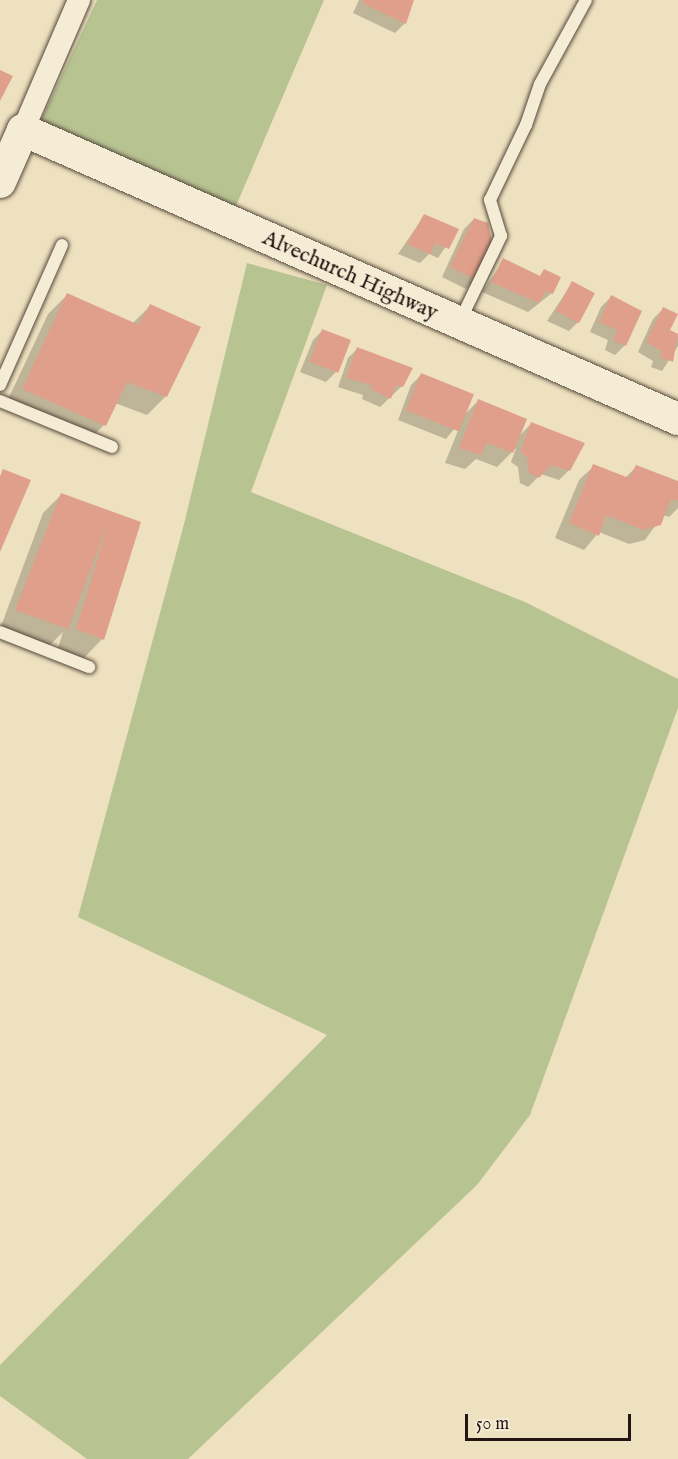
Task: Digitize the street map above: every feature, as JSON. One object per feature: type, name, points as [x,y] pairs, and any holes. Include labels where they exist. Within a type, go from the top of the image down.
[{"type":"street","points":[[0,182],[79,0]]},
{"type":"street","name":"Alvechurch Highway","points":[[23,130],[678,419]]},
{"type":"lane","points":[[459,324],[501,236],[490,200],[526,125],[540,84],[586,0]]},
{"type":"lane","points":[[0,385],[62,245]]},
{"type":"lane","points":[[0,401],[112,447]]},
{"type":"lane","points":[[0,632],[89,667]]},
{"type":"green space","points":[[97,0],[324,0],[233,213],[35,133]]},
{"type":"green space","points":[[247,263],[327,285],[251,492],[525,602],[678,679],[678,708],[530,1115],[477,1185],[188,1459],[87,1459],[0,1396],[0,1365],[327,1035],[78,917],[184,524]]},
{"type":"building","points":[[363,0],[414,0],[406,24],[362,3]]},
{"type":"building","points":[[0,70],[13,76],[0,101]]},
{"type":"building","points":[[424,214],[459,229],[449,249],[435,243],[431,254],[407,244]]},
{"type":"building","points":[[474,218],[488,223],[492,242],[477,280],[450,267]]},
{"type":"building","points":[[503,258],[540,276],[544,269],[561,277],[553,294],[545,291],[539,303],[491,282]]},
{"type":"building","points":[[572,281],[595,293],[579,323],[556,311]]},
{"type":"building","points":[[67,293],[139,325],[150,304],[201,327],[167,397],[127,382],[106,426],[22,389]]},
{"type":"building","points":[[611,295],[642,311],[626,346],[613,340],[617,330],[599,322]]},
{"type":"building","points":[[663,307],[678,314],[670,330],[678,334],[673,362],[660,357],[662,351],[646,342]]},
{"type":"building","points":[[322,329],[351,340],[338,373],[309,362]]},
{"type":"building","points":[[357,347],[413,368],[403,387],[396,385],[391,399],[371,389],[372,385],[346,378]]},
{"type":"building","points":[[421,373],[474,394],[459,431],[406,410]]},
{"type":"building","points":[[478,399],[527,419],[513,453],[487,443],[481,455],[459,448]]},
{"type":"building","points":[[531,422],[585,443],[570,471],[551,465],[539,478],[529,473],[527,457],[520,452]]},
{"type":"building","points":[[593,464],[629,478],[636,465],[678,481],[678,501],[671,499],[661,525],[644,530],[606,515],[599,536],[569,523]]},
{"type":"building","points":[[3,469],[31,480],[0,552],[0,476]]},
{"type":"building","points":[[61,493],[141,522],[104,640],[76,629],[109,521],[68,629],[15,610]]}]
